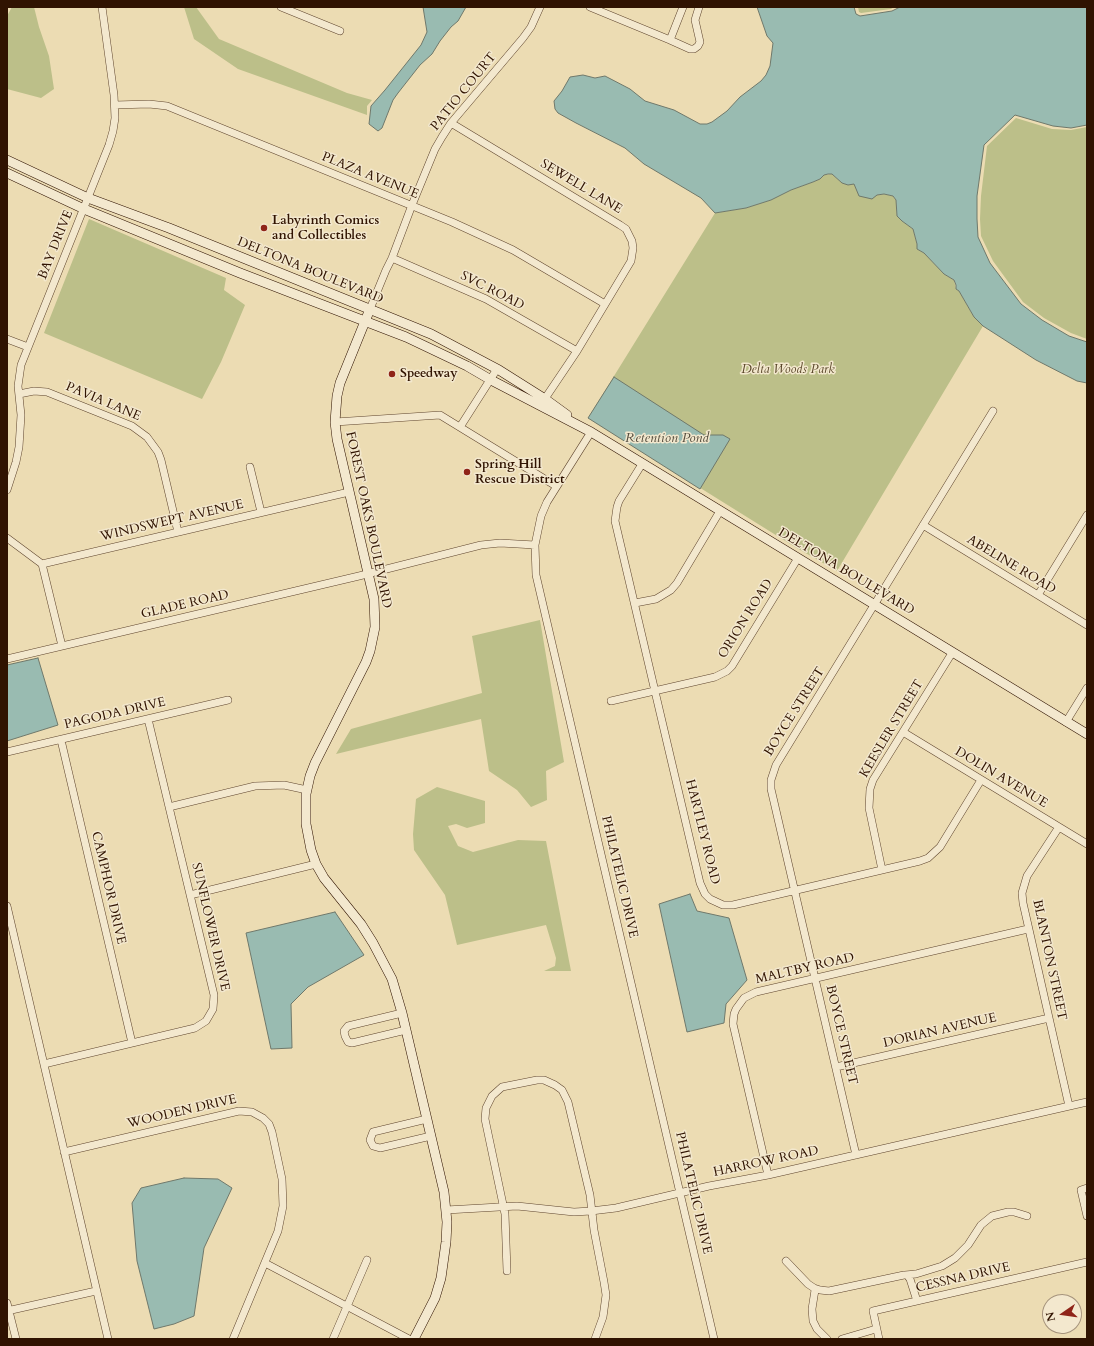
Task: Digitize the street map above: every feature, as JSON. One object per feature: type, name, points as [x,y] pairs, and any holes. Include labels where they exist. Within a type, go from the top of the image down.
[{"type":"main road","name":"DELTONA BOULEVARD","points":[[7,160],[88,198],[169,228],[370,309],[431,334],[474,355],[497,369],[543,402],[642,464],[1087,734]]},
{"type":"main road","name":"DELTONA BOULEVARD","points":[[7,173],[84,209],[439,352],[491,380],[543,402]]},
{"type":"main road","points":[[238,272],[244,258]]},
{"type":"main road","name":"FOREST OAKS BOULEVARD","points":[[370,309],[340,383],[337,396],[335,422],[337,439],[374,599],[375,627],[366,662],[315,763],[307,790],[305,809],[311,850],[316,864],[332,890],[361,924],[392,979],[402,1013],[444,1192],[446,1210],[446,1242],[441,1278],[435,1298],[414,1339]]},
{"type":"street","name":"BAY DRIVE","points":[[7,490],[19,448],[21,415],[18,375],[109,146],[115,118],[115,105],[102,7]]},
{"type":"street","points":[[281,7],[340,31]]},
{"type":"street","name":"PATIO COURT","points":[[370,309],[435,149],[451,123],[523,38],[531,27],[540,7]]},
{"type":"street","points":[[590,7],[690,49],[694,49],[700,42],[695,20],[699,7]]},
{"type":"street","points":[[670,40],[683,7]]},
{"type":"street","name":"PLAZA AVENUE","points":[[115,105],[149,104],[166,106],[412,205],[483,235],[513,250],[605,304]]},
{"type":"street","name":"SEWELL LANE","points":[[451,123],[620,224],[626,229],[632,241],[631,261],[577,351],[543,402]]},
{"type":"street","name":"SVC ROAD","points":[[392,258],[486,299],[577,351]]},
{"type":"street","points":[[7,339],[28,347]]},
{"type":"street","points":[[460,427],[497,369]]},
{"type":"street","name":"PAVIA LANE","points":[[19,394],[34,391],[47,392],[132,426],[147,437],[158,452],[161,460],[178,532]]},
{"type":"street","name":"BOYCE STREET","points":[[856,1155],[771,789],[773,772],[993,411]]},
{"type":"street","points":[[335,422],[440,415],[556,486]]},
{"type":"street","name":"PHILATELIC DRIVE","points":[[591,432],[556,486],[541,516],[535,545],[536,575],[714,1339]]},
{"type":"street","name":"HARTLEY ROAD","points":[[642,464],[619,501],[615,514],[615,521],[700,883],[705,894],[716,902],[728,905],[795,891],[920,861],[935,852],[940,847],[981,780]]},
{"type":"street","points":[[250,467],[261,512]]},
{"type":"street","name":"WINDSWEPT AVENUE","points":[[42,564],[349,492]]},
{"type":"street","points":[[635,603],[656,599],[671,590],[677,583],[720,511]]},
{"type":"street","points":[[1038,595],[1087,514]]},
{"type":"street","name":"ABELINE ROAD","points":[[923,525],[1087,625]]},
{"type":"street","points":[[7,538],[42,564],[62,646]]},
{"type":"street","name":"GLADE ROAD","points":[[7,659],[368,574],[486,544],[514,543],[535,545]]},
{"type":"street","name":"ORION ROAD","points":[[611,701],[715,677],[727,671],[732,666],[798,558]]},
{"type":"street","name":"KEESLER STREET","points":[[882,870],[868,799],[873,780],[952,652]]},
{"type":"street","points":[[1066,722],[1087,688]]},
{"type":"street","name":"PAGODA DRIVE","points":[[7,752],[228,700]]},
{"type":"street","name":"SUNFLOWER DRIVE","points":[[44,1064],[195,1028],[206,1021],[213,1009],[214,995],[148,719]]},
{"type":"street","name":"DOLIN AVENUE","points":[[903,732],[1087,844]]},
{"type":"street","name":"CAMPHOR DRIVE","points":[[61,740],[132,1043]]},
{"type":"street","points":[[169,807],[255,786],[284,785],[307,790]]},
{"type":"street","name":"BLANTON STREET","points":[[1059,827],[1031,867],[1024,884],[1022,903],[1069,1106]]},
{"type":"street","points":[[190,895],[316,864]]},
{"type":"street","points":[[7,906],[108,1339]]},
{"type":"street","name":"MALTBY ROAD","points":[[768,1175],[733,1024],[734,1014],[739,1003],[749,995],[1028,929]]},
{"type":"street","points":[[402,1013],[348,1026],[344,1031],[345,1036],[348,1042],[352,1043],[406,1030]]},
{"type":"street","name":"DORIAN AVENUE","points":[[836,1067],[1049,1018]]},
{"type":"street","points":[[507,1271],[504,1207],[485,1119],[486,1108],[492,1096],[502,1087],[544,1080],[562,1090],[568,1102],[590,1195],[595,1238],[606,1295],[603,1317],[595,1339]]},
{"type":"street","name":"HARROW ROAD","points":[[446,1210],[516,1206],[557,1211],[591,1211],[616,1208],[1087,1102]]},
{"type":"street","name":"WOODEN DRIVE","points":[[64,1152],[245,1110],[258,1114],[269,1124],[282,1179],[283,1206],[280,1225],[233,1339]]},
{"type":"street","points":[[427,1119],[373,1132],[370,1140],[373,1146],[380,1148],[431,1136]]},
{"type":"street","points":[[1084,1189],[1087,1216]]},
{"type":"street","points":[[786,1261],[808,1284],[814,1288],[829,1292],[905,1275],[916,1274],[942,1266],[955,1258],[968,1245],[981,1225],[992,1216],[1014,1212],[1027,1216]]},
{"type":"street","points":[[333,1339],[367,1260]]},
{"type":"street","name":"CESSNA DRIVE","points":[[878,1339],[873,1311],[1087,1262]]},
{"type":"street","points":[[265,1263],[409,1339]]},
{"type":"street","points":[[905,1275],[913,1284],[917,1301]]},
{"type":"street","points":[[814,1288],[812,1309],[813,1321],[817,1329],[827,1339]]},
{"type":"street","points":[[8,1311],[96,1291]]},
{"type":"street","points":[[7,1303],[16,1339]]},
{"type":"street","points":[[842,1339],[876,1328]]},
{"type":"green space","points":[[12,7],[34,7],[49,56],[54,89],[41,98],[7,89],[7,16]]},
{"type":"green space","points":[[184,7],[196,7],[219,39],[347,93],[372,100],[367,106],[367,115],[238,69],[194,39]]},
{"type":"green space","points":[[858,7],[894,7],[891,9],[861,13],[859,12]]},
{"type":"green space","points":[[1016,118],[1052,129],[1071,130],[1087,127],[1087,339],[1071,333],[1044,318],[1023,302],[993,261],[981,236],[981,196],[987,146]]},
{"type":"green space","name":"Delta Woods Park","points":[[832,174],[842,183],[854,184],[877,195],[884,194],[893,196],[896,200],[897,216],[913,229],[917,249],[924,253],[944,274],[954,280],[956,289],[959,291],[974,317],[983,326],[837,571],[795,547],[588,418],[715,213],[746,208],[771,200],[791,190],[820,179],[824,175]]},
{"type":"green space","points":[[89,219],[226,278],[224,290],[245,305],[221,362],[202,399],[44,333]]},
{"type":"green space","points":[[540,620],[564,762],[546,771],[547,800],[531,807],[517,790],[489,771],[481,719],[336,754],[351,729],[482,693],[472,636]]},
{"type":"green space","points":[[437,787],[485,801],[485,823],[467,828],[456,824],[448,826],[458,846],[473,852],[518,840],[546,841],[571,971],[544,971],[555,966],[556,958],[546,925],[457,945],[445,895],[414,850],[413,834],[416,799]]},
{"type":"water","points":[[423,7],[466,7],[458,21],[451,27],[432,54],[420,65],[393,100],[382,128],[378,131],[369,124],[371,106],[421,45],[427,32]]},
{"type":"water","points":[[757,7],[854,7],[856,14],[860,16],[892,11],[900,7],[1087,7],[1087,125],[1071,128],[1053,126],[1015,115],[984,145],[977,196],[977,219],[978,237],[990,263],[1021,304],[1042,320],[1069,336],[1087,342],[1087,383],[1077,381],[1036,360],[983,326],[974,317],[959,291],[956,289],[954,280],[944,274],[924,253],[917,249],[913,229],[897,216],[896,200],[893,196],[884,194],[877,195],[872,199],[859,196],[854,184],[848,185],[842,183],[832,174],[828,174],[824,175],[820,179],[791,190],[771,200],[746,208],[715,213],[701,198],[644,164],[625,148],[558,113],[555,109],[554,101],[570,77],[583,75],[595,78],[605,76],[630,89],[645,101],[674,110],[700,124],[712,122],[727,111],[740,97],[761,81],[766,75],[770,66],[773,43],[767,36]]},
{"type":"water","name":"Retention Pond","points":[[614,377],[704,435],[723,435],[730,439],[700,489],[588,418]]},
{"type":"water","points":[[38,658],[58,725],[7,741],[7,665]]},
{"type":"water","points":[[690,894],[697,911],[729,918],[747,980],[726,1004],[724,1023],[687,1032],[659,904]]},
{"type":"water","points":[[335,912],[364,955],[308,987],[291,1004],[292,1048],[271,1049],[246,933]]},
{"type":"water","points":[[184,1178],[218,1179],[232,1188],[204,1248],[194,1316],[174,1324],[154,1329],[137,1261],[132,1203],[141,1188]]},
{"type":"place","name":"Labyrinth Comics and Collectibles","points":[[264,228]]},
{"type":"place","name":"Speedway","points":[[392,374]]},
{"type":"place","name":"Spring Hill Rescue District","points":[[467,472]]}]
